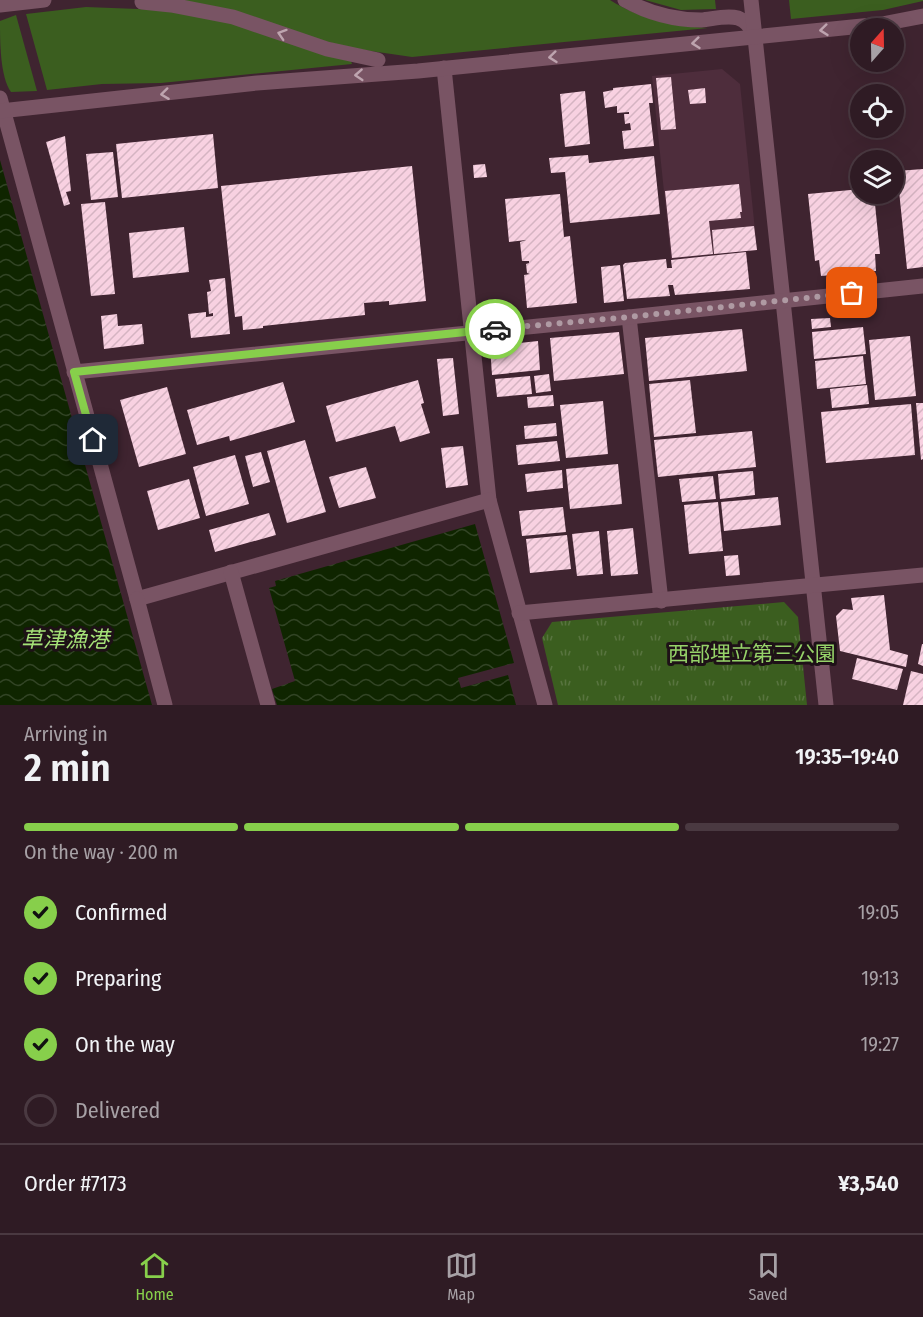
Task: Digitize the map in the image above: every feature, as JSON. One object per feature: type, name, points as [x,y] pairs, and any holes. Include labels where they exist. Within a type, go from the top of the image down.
[{"type":"street","points":[[0,5],[44,0]]},
{"type":"street","points":[[625,0],[651,12],[673,17],[738,18],[747,24],[754,37]]},
{"type":"street","points":[[751,0],[826,705]]},
{"type":"street","points":[[142,2],[233,17],[327,49],[378,60]]},
{"type":"street","points":[[165,705],[1,107],[444,68],[882,24],[923,16]]},
{"type":"street","points":[[444,68],[489,500],[546,705]]},
{"type":"street","points":[[74,372],[629,317],[923,285]]},
{"type":"street","points":[[629,317],[661,601]]},
{"type":"street","points":[[137,599],[489,500]]},
{"type":"street","points":[[231,572],[268,705]]},
{"type":"street","points":[[519,612],[661,601],[923,575]]},
{"type":"shaded area","points":[[722,69],[740,84],[757,250],[671,259],[652,76]]},
{"type":"green space","points":[[177,0],[610,0],[645,17],[708,28],[412,57],[350,48]]},
{"type":"green space","points":[[645,0],[715,0],[716,9],[681,10]]},
{"type":"green space","points":[[789,0],[923,1],[883,10],[791,19]]},
{"type":"green space","points":[[86,7],[164,10],[228,22],[351,61],[352,64],[161,83],[102,84],[47,90],[26,14]]},
{"type":"green space","points":[[16,15],[37,91],[11,92],[7,86],[1,59],[0,21]]},
{"type":"green space","name":"西部埋立第三公園","points":[[784,602],[798,617],[807,705],[558,705],[542,638],[552,622]]},
{"type":"water","name":"草津漁港","points":[[0,160],[152,705],[0,705]]},
{"type":"water","points":[[475,524],[514,663],[458,678],[461,688],[508,675],[516,705],[277,705],[272,689],[295,681],[269,588],[276,586],[275,581]]},
{"type":"building","points":[[671,77],[676,129],[661,130],[656,78]]},
{"type":"building","points":[[651,84],[653,103],[649,103],[654,146],[624,149],[622,131],[631,130],[630,123],[625,124],[624,114],[629,114],[629,112],[617,113],[617,106],[605,108],[603,92],[613,90],[613,88]]},
{"type":"building","points":[[705,88],[706,103],[690,104],[688,90]]},
{"type":"building","points":[[585,91],[590,144],[565,147],[560,94]]},
{"type":"building","points":[[213,134],[218,188],[122,198],[116,144]]},
{"type":"building","points":[[65,136],[71,191],[66,192],[70,204],[64,206],[46,142]]},
{"type":"building","points":[[113,152],[118,197],[91,200],[86,154]]},
{"type":"building","points":[[588,155],[589,163],[654,156],[660,214],[570,223],[565,172],[551,173],[549,158]]},
{"type":"building","points":[[485,164],[487,177],[474,178],[473,165]]},
{"type":"building","points":[[412,166],[426,301],[389,305],[389,301],[364,303],[365,315],[243,330],[242,316],[235,317],[221,186]]},
{"type":"building","points":[[923,169],[923,267],[907,269],[900,204],[904,204],[904,170]]},
{"type":"building","points":[[739,184],[741,218],[709,221],[713,254],[672,258],[665,191]]},
{"type":"building","points":[[850,190],[850,204],[875,204],[880,254],[875,254],[876,271],[821,276],[819,260],[815,261],[808,194]]},
{"type":"building","points":[[560,194],[564,237],[570,236],[577,303],[527,308],[524,275],[530,274],[527,273],[526,264],[529,261],[522,261],[520,242],[526,240],[509,242],[505,199]]},
{"type":"building","points":[[105,202],[115,294],[91,296],[81,204]]},
{"type":"building","points":[[754,226],[757,250],[714,254],[712,230]]},
{"type":"building","points":[[184,227],[189,272],[133,278],[129,233]]},
{"type":"building","points":[[746,252],[750,289],[675,295],[673,285],[668,285],[670,296],[627,299],[623,265],[625,263],[666,259],[667,268],[672,268],[671,260]]},
{"type":"building","points":[[620,265],[624,301],[604,303],[601,267]]},
{"type":"building","points":[[225,278],[230,334],[191,338],[188,314],[206,312],[206,317],[213,316],[213,313],[209,314],[207,292],[211,291],[209,280]]},
{"type":"building","points":[[504,301],[504,309],[491,310],[490,302]]},
{"type":"building","points":[[117,314],[118,326],[142,324],[144,344],[104,349],[101,316]]},
{"type":"building","points":[[830,318],[831,327],[812,329],[811,319]]},
{"type":"building","points":[[863,327],[866,354],[814,359],[812,332]]},
{"type":"building","points":[[742,329],[747,371],[649,381],[645,338]]},
{"type":"building","points":[[619,332],[624,374],[554,381],[550,338]]},
{"type":"building","points":[[910,336],[916,396],[875,400],[869,340]]},
{"type":"building","points":[[538,341],[540,370],[492,375],[490,346]]},
{"type":"building","points":[[863,356],[866,384],[817,389],[815,361]]},
{"type":"building","points":[[453,358],[459,414],[443,416],[437,359]]},
{"type":"building","points":[[549,374],[551,391],[536,393],[534,376]]},
{"type":"building","points":[[530,376],[532,394],[497,397],[495,379]]},
{"type":"building","points":[[418,380],[424,403],[421,404],[430,433],[400,442],[395,426],[336,442],[326,406]]},
{"type":"building","points":[[690,380],[696,433],[654,437],[649,384]]},
{"type":"building","points":[[283,382],[295,422],[230,441],[229,436],[197,445],[187,410]]},
{"type":"building","points":[[867,385],[869,404],[832,408],[830,389]]},
{"type":"building","points":[[167,387],[186,454],[139,467],[120,400]]},
{"type":"building","points":[[553,395],[554,406],[528,408],[527,397]]},
{"type":"building","points":[[603,401],[608,454],[566,458],[560,405]]},
{"type":"building","points":[[916,403],[923,403],[923,459],[921,460]]},
{"type":"building","points":[[911,404],[915,455],[826,463],[821,412]]},
{"type":"building","points":[[556,423],[557,436],[525,439],[524,426]]},
{"type":"building","points":[[752,431],[756,467],[658,477],[654,440]]},
{"type":"building","points":[[305,440],[326,512],[287,523],[267,451]]},
{"type":"building","points":[[557,441],[560,461],[518,465],[516,445]]},
{"type":"building","points":[[463,446],[468,485],[446,488],[441,448]]},
{"type":"building","points":[[261,452],[270,482],[253,487],[245,456]]},
{"type":"building","points":[[235,455],[249,504],[206,516],[193,467]]},
{"type":"building","points":[[618,464],[622,504],[570,509],[566,469]]},
{"type":"building","points":[[366,467],[376,498],[339,508],[329,477]]},
{"type":"building","points":[[562,470],[563,488],[527,492],[525,474]]},
{"type":"building","points":[[753,471],[755,495],[720,499],[718,474]]},
{"type":"building","points":[[713,476],[716,499],[682,502],[679,479]]},
{"type":"building","points":[[189,479],[200,518],[158,530],[147,491]]},
{"type":"building","points":[[778,497],[781,525],[724,531],[721,502]]},
{"type":"building","points":[[718,502],[723,551],[689,554],[684,505]]},
{"type":"building","points":[[563,507],[566,532],[522,536],[519,511]]},
{"type":"building","points":[[269,513],[276,535],[215,552],[209,530]]},
{"type":"building","points":[[633,528],[638,574],[611,576],[607,531]]},
{"type":"building","points":[[599,531],[603,574],[577,576],[572,534]]},
{"type":"building","points":[[567,535],[571,569],[530,573],[526,539]]},
{"type":"building","points":[[738,555],[740,575],[726,576],[724,556]]},
{"type":"building","points":[[884,595],[890,650],[908,655],[906,667],[840,651],[836,616],[843,609],[853,610],[851,598]]},
{"type":"building","points":[[923,644],[923,666],[918,664]]},
{"type":"building","points":[[857,658],[903,669],[897,690],[852,679]]},
{"type":"building","points":[[911,671],[923,674],[923,705],[903,705]]},
{"type":"way so far","points":[[495,329],[852,293]]},
{"type":"route","points":[[93,440],[74,372],[495,329]]}]
